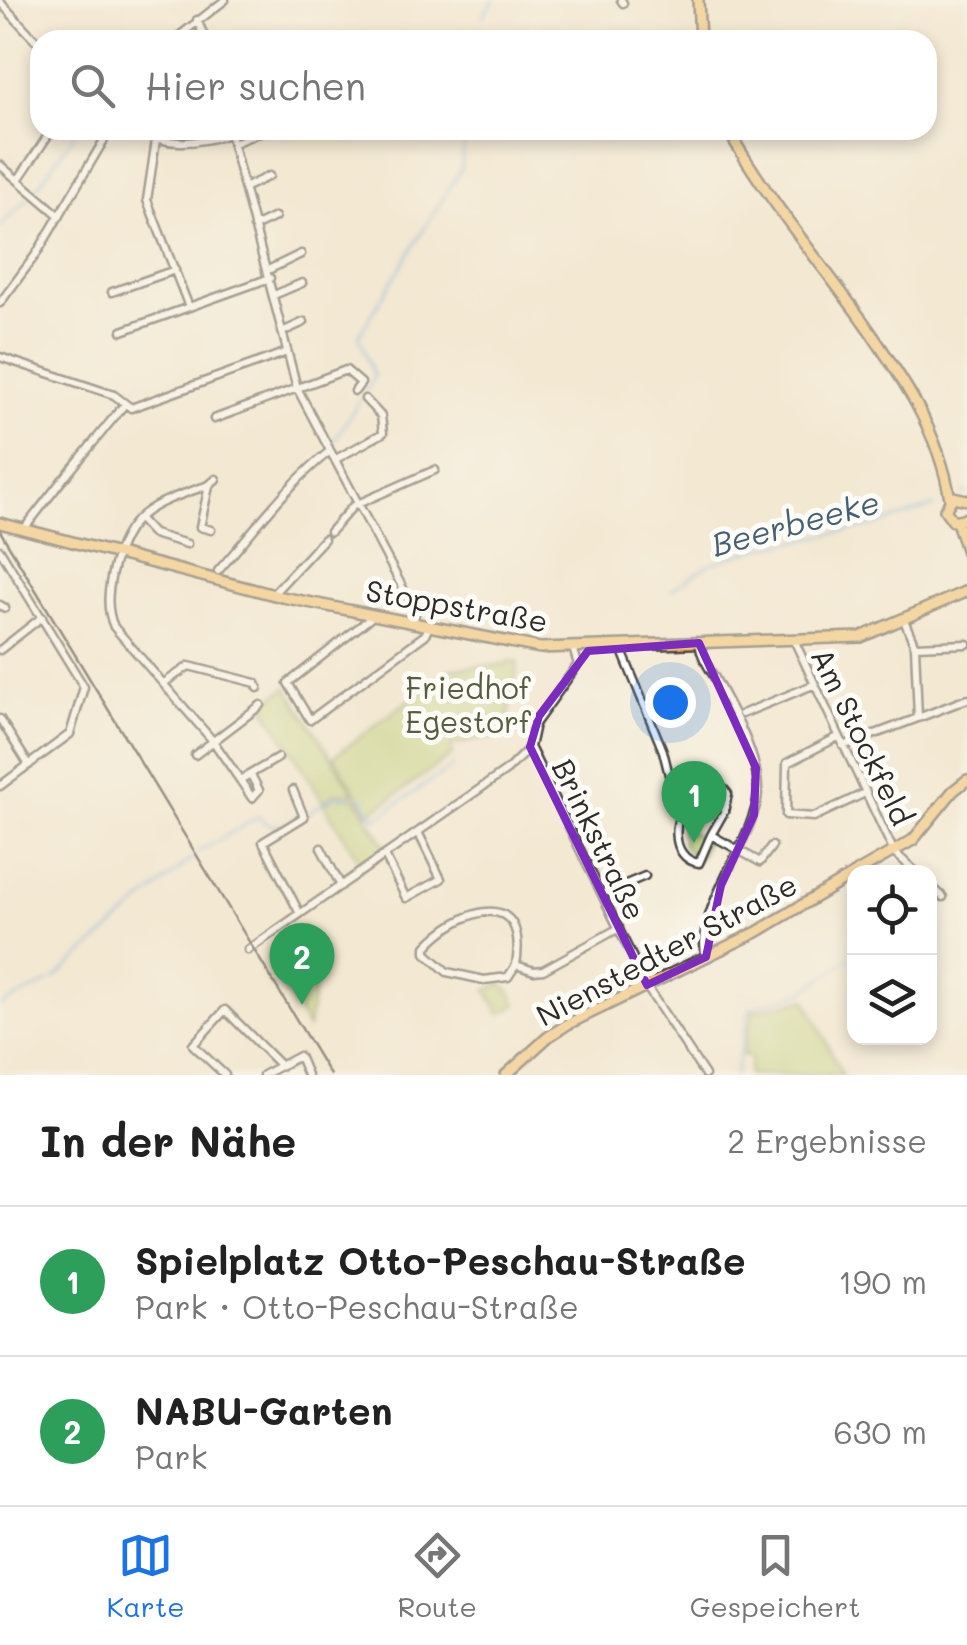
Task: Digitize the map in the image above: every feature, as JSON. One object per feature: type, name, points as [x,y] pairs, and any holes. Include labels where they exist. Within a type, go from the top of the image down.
[{"type":"main road","points":[[698,0],[700,30]]},
{"type":"main road","points":[[735,140],[908,386],[928,425],[946,475],[962,499],[946,513],[963,520],[967,552]]},
{"type":"main road","name":"Stoppstraße","points":[[0,523],[272,595],[532,648],[861,637],[967,591]]},
{"type":"main road","name":"Nienstedter Straße","points":[[870,865],[920,833],[953,791],[967,780]]},
{"type":"main road","name":"Nienstedter Straße","points":[[506,1075],[568,1024],[757,932],[847,878]]},
{"type":"street","points":[[186,30],[225,0]]},
{"type":"street","points":[[0,2],[30,34]]},
{"type":"street","points":[[198,20],[202,30]]},
{"type":"street","points":[[18,180],[45,140]]},
{"type":"street","points":[[0,303],[37,253],[104,140]]},
{"type":"street","points":[[189,306],[148,200],[156,140],[195,144],[207,140]]},
{"type":"street","points":[[233,140],[297,388],[415,611],[414,624]]},
{"type":"street","points":[[234,143],[241,140]]},
{"type":"street","points":[[0,165],[60,216]]},
{"type":"street","points":[[244,188],[270,176]]},
{"type":"street","points":[[254,227],[275,217]]},
{"type":"street","points":[[122,331],[269,274],[302,254]]},
{"type":"street","points":[[112,292],[174,270]]},
{"type":"street","points":[[274,295],[302,282]]},
{"type":"street","points":[[282,332],[304,322]]},
{"type":"street","points":[[0,357],[114,395],[131,408],[287,352]]},
{"type":"street","points":[[214,419],[346,370],[360,383],[355,391]]},
{"type":"street","points":[[336,459],[379,440],[381,416],[365,399]]},
{"type":"street","points":[[24,530],[124,405]]},
{"type":"street","points":[[218,571],[301,473],[330,452]]},
{"type":"street","points":[[272,595],[358,503],[435,470]]},
{"type":"street","points":[[211,530],[200,527],[213,482],[165,501],[138,519],[122,536],[116,553],[108,595],[110,617],[114,627],[213,742],[252,798],[259,790],[251,775]]},
{"type":"street","points":[[138,519],[153,534],[187,544]]},
{"type":"street","points":[[0,550],[84,687],[70,734],[0,786]]},
{"type":"street","points":[[373,616],[288,683],[310,720],[424,635],[429,627]]},
{"type":"street","points":[[0,650],[42,617]]},
{"type":"street","points":[[904,620],[915,646],[918,718]]},
{"type":"street","name":"Am Stockfeld","points":[[794,640],[894,852]]},
{"type":"street","points":[[700,644],[705,663],[756,768],[757,804],[704,939],[706,958]]},
{"type":"street","points":[[915,646],[967,644]]},
{"type":"street","points":[[620,646],[670,775]]},
{"type":"street","points":[[573,648],[578,664]]},
{"type":"street","name":"Brinkstraße","points":[[591,648],[534,724],[530,748],[647,986],[705,1075]]},
{"type":"street","points":[[164,683],[189,666],[256,683],[258,688]]},
{"type":"street","points":[[742,714],[814,685]]},
{"type":"street","points":[[842,746],[967,699]]},
{"type":"street","points":[[195,755],[261,705]]},
{"type":"street","points":[[0,719],[29,765]]},
{"type":"street","points":[[838,737],[787,763],[786,815],[814,817],[866,793]]},
{"type":"street","points":[[248,950],[507,770],[530,748]]},
{"type":"street","points":[[240,780],[278,758]]},
{"type":"street","points":[[724,788],[727,804],[712,836],[696,864],[678,845],[676,825],[690,799],[724,788]]},
{"type":"street","points":[[293,790],[304,816],[263,842],[300,914]]},
{"type":"street","points":[[384,856],[406,898],[441,879],[418,832]]},
{"type":"street","points":[[712,836],[760,862],[772,846]]},
{"type":"street","points":[[321,848],[341,886]]},
{"type":"street","points":[[894,852],[908,865]]},
{"type":"street","points":[[602,894],[645,876]]},
{"type":"street","points":[[937,891],[943,897]]},
{"type":"street","points":[[501,911],[519,936],[516,965],[501,980],[455,975],[426,953],[426,947],[456,923],[482,912],[501,911]]},
{"type":"street","points":[[516,965],[543,970],[619,928]]},
{"type":"street","points":[[225,1075],[193,1044],[225,1010],[281,1066]]},
{"type":"street","points":[[263,1075],[299,1056],[307,1075]]},
{"type":"highlighted area","points":[[699,643],[756,768],[754,815],[721,885],[706,957],[647,985],[530,747],[539,716],[588,651]]},
{"type":"green space","name":"Friedhof Egestorf","points":[[508,661],[518,663],[506,732],[452,745],[452,755],[369,814],[334,756],[452,668],[507,665]]},
{"type":"green space","points":[[287,687],[354,793],[333,794],[323,801],[263,704]]},
{"type":"green space","points":[[355,797],[387,849],[363,867],[324,804],[332,798]]},
{"type":"green space","points":[[681,827],[706,841],[698,859],[683,845]]},
{"type":"green space","points":[[316,974],[308,1028],[280,984]]},
{"type":"green space","points":[[502,984],[517,1005],[500,1014],[487,990]]},
{"type":"green space","points":[[806,999],[842,1075],[748,1075],[751,1058],[743,1055],[753,1011]]},
{"type":"waterway","points":[[483,16],[494,0]]},
{"type":"waterway","points":[[37,188],[70,140]]},
{"type":"waterway","points":[[363,395],[374,377],[359,335],[461,169],[465,140]]},
{"type":"waterway","points":[[0,226],[30,197]]},
{"type":"waterway","points":[[332,444],[361,398]]},
{"type":"waterway","name":"Beerbeeke","points":[[671,590],[710,564],[755,549],[877,525],[934,506]]},
{"type":"waterway","name":"Beerbeeke","points":[[361,796],[375,819],[454,765]]},
{"type":"waterway","name":"Beerbeeke","points":[[308,813],[331,797],[352,796]]},
{"type":"waterway","name":"Beerbeeke","points":[[198,852],[258,817],[271,825],[286,823]]},
{"type":"waterway","name":"Beerbeeke","points":[[292,820],[295,817]]},
{"type":"waterway","name":"Beerbeeke","points":[[54,979],[191,859]]},
{"type":"waterway","points":[[735,1075],[750,1008],[801,993],[847,960]]},
{"type":"waterway","name":"Beerbeeke","points":[[0,1006],[49,982]]},
{"type":"railway","points":[[0,531],[330,1075]]},
{"type":"place","name":"Spielplatz Otto-Peschau-Straße","points":[[694,843]]},
{"type":"place","name":"NABU-Garten","points":[[302,1005]]}]
